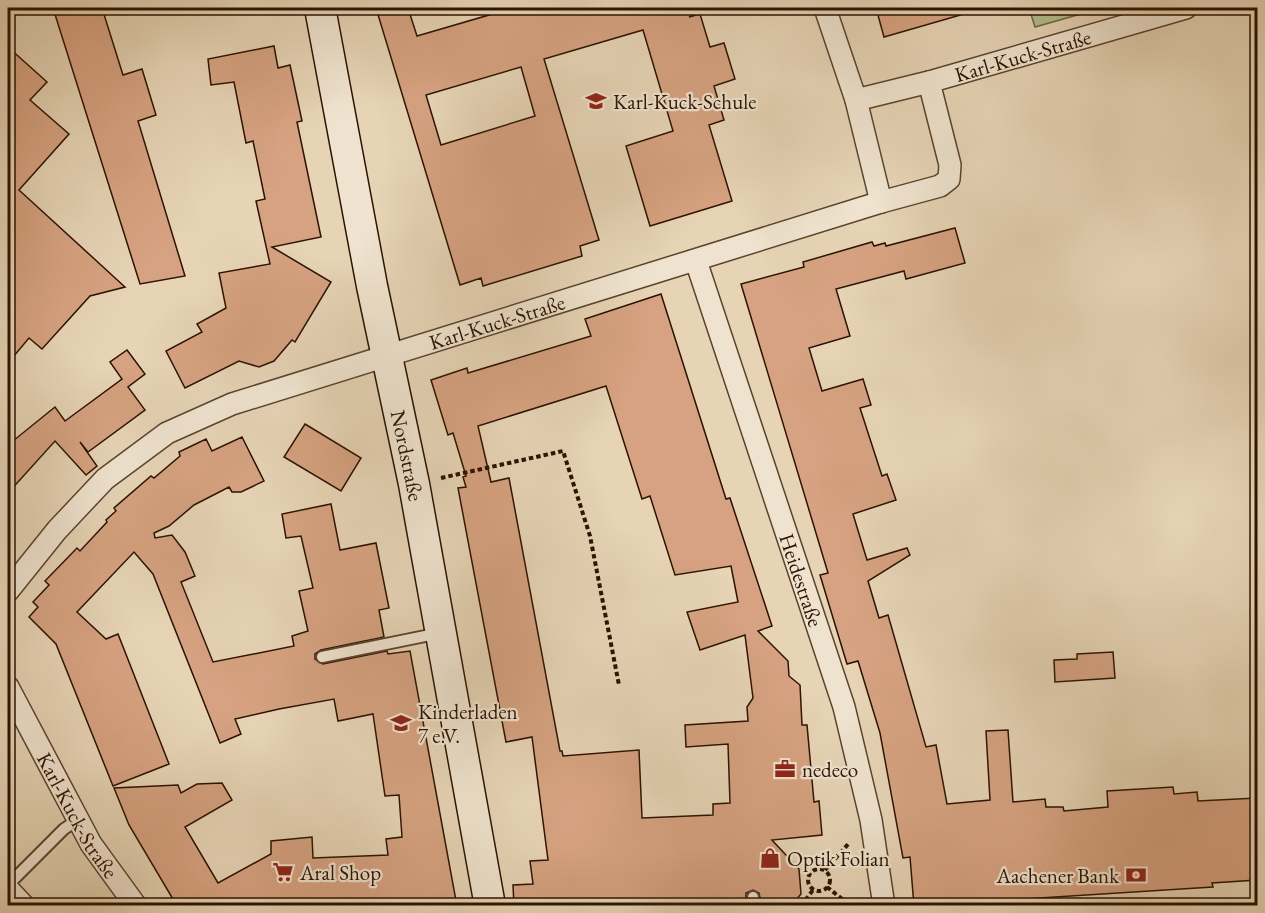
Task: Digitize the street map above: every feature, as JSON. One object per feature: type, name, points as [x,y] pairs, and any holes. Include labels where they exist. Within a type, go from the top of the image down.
[{"type":"street","name":"Nordstraße","points":[[320,8],[414,484],[490,906]]},
{"type":"street","points":[[825,8],[856,99],[881,202]]},
{"type":"street","name":"Karl-Kuck-Straße","points":[[856,99],[929,81],[1186,8]]},
{"type":"street","name":"Karl-Kuck-Straße","points":[[8,591],[57,530],[105,479],[166,433],[232,404],[881,202],[939,186],[949,179],[950,165],[929,81]]},
{"type":"street","name":"Heidestraße","points":[[696,261],[844,707],[871,820],[884,906]]},
{"type":"street","name":"Karl-Kuck-Straße","points":[[8,687],[91,843],[136,906]]},
{"type":"street","points":[[8,887],[24,906]]},
{"type":"lane","points":[[322,657],[441,633]]},
{"type":"lane","points":[[8,887],[64,829],[79,819]]},
{"type":"path","points":[[414,484],[563,451],[590,536],[619,685]]},
{"type":"path","points":[[818,868],[825,870],[829,876],[827,887],[821,891],[813,890],[808,885],[807,877],[811,871],[818,868]]},
{"type":"path","points":[[827,887],[851,906]]},
{"type":"path","points":[[801,906],[813,890]]},
{"type":"green space","points":[[1029,8],[1102,8],[1035,27]]},
{"type":"building","points":[[53,8],[102,8],[123,75],[142,69],[156,115],[138,121],[185,276],[140,284]]},
{"type":"building","points":[[376,8],[408,8],[417,36],[513,8],[698,8],[699,13],[689,17],[700,14],[710,47],[724,43],[735,79],[714,86],[724,120],[709,125],[732,201],[650,226],[626,146],[673,131],[643,30],[544,59],[599,240],[580,246],[582,256],[483,286],[481,278],[460,285]],"holes":[[[521,67],[535,116],[441,145],[426,95]]]},
{"type":"building","points":[[876,8],[963,8],[964,14],[884,37]]},
{"type":"building","points":[[274,46],[278,68],[290,65],[302,121],[297,122],[321,237],[272,247],[331,282],[295,342],[292,340],[274,361],[259,367],[239,361],[185,388],[166,351],[202,332],[197,324],[226,308],[219,273],[270,264],[256,201],[265,199],[253,141],[246,143],[234,82],[211,85],[208,59]]},
{"type":"building","points":[[8,47],[47,82],[30,100],[69,134],[19,190],[125,287],[90,296],[42,349],[29,338],[8,363]]},
{"type":"building","points":[[955,228],[965,263],[906,279],[904,271],[836,289],[850,336],[809,348],[822,391],[863,379],[871,405],[860,408],[882,476],[887,474],[896,500],[853,514],[867,560],[907,548],[910,555],[868,581],[879,618],[888,615],[926,747],[936,745],[947,804],[990,800],[986,731],[1008,730],[1013,802],[1045,799],[1046,807],[1063,807],[1064,811],[1108,807],[1107,791],[1173,787],[1174,794],[1197,792],[1198,801],[1257,798],[1257,880],[1212,883],[1213,887],[914,906],[910,857],[903,858],[880,733],[858,661],[847,664],[820,575],[828,573],[741,284],[804,267],[803,262],[872,242],[874,246],[885,243],[886,246]]},
{"type":"building","points":[[661,294],[726,499],[730,498],[772,626],[758,631],[788,661],[789,676],[800,685],[802,725],[807,725],[814,802],[819,801],[822,835],[772,840],[799,869],[801,894],[794,902],[761,903],[759,893],[753,890],[746,893],[746,904],[743,906],[514,906],[513,885],[533,884],[530,861],[548,860],[532,737],[506,742],[458,488],[466,487],[463,477],[466,476],[453,433],[448,435],[431,380],[467,368],[468,373],[591,336],[585,319]],"holes":[[[606,386],[642,499],[650,496],[675,575],[731,566],[738,602],[687,612],[700,650],[745,635],[753,698],[747,707],[748,721],[685,725],[686,747],[728,744],[730,803],[713,804],[713,815],[642,818],[639,750],[563,756],[560,751],[509,478],[491,482],[478,426]]]},
{"type":"building","points":[[127,350],[145,374],[128,387],[145,410],[88,452],[80,442],[97,466],[86,475],[55,441],[8,493],[8,445],[55,407],[65,421],[122,379],[110,362]]},
{"type":"building","points":[[305,424],[361,458],[341,491],[284,457]]},
{"type":"building","points":[[242,437],[264,481],[241,492],[232,492],[229,487],[194,505],[169,526],[154,533],[155,538],[172,535],[185,552],[195,576],[181,582],[213,662],[294,646],[292,636],[308,631],[299,591],[313,588],[301,536],[286,538],[282,514],[331,504],[340,550],[376,543],[389,608],[379,610],[384,637],[321,650],[315,654],[315,659],[323,664],[387,651],[388,654],[410,651],[457,906],[330,906],[330,900],[266,906],[177,906],[129,825],[114,788],[178,785],[181,793],[197,784],[222,783],[232,800],[185,827],[218,883],[271,854],[271,841],[312,837],[313,858],[388,855],[386,839],[402,837],[399,795],[385,796],[373,714],[338,721],[334,699],[279,709],[235,719],[241,734],[220,743],[153,574],[134,552],[77,612],[106,639],[118,634],[169,764],[113,786],[56,644],[29,617],[38,607],[33,602],[49,585],[45,581],[77,548],[80,551],[116,511],[114,508],[151,476],[154,478],[180,456],[179,452],[206,439],[212,451]]},
{"type":"building","points":[[1113,652],[1115,678],[1055,682],[1054,660],[1077,659],[1077,654]]},
{"type":"place","name":"Karl-Kuck-Schule","points":[[596,101]]},
{"type":"place","name":"Kinderladen 7 e.V.","points":[[401,723]]},
{"type":"place","name":"nedeco","points":[[785,769]]},
{"type":"place","name":"Optik Folian","points":[[770,858]]},
{"type":"place","name":"Aral Shop","points":[[283,872]]},
{"type":"place","name":"Aachener Bank","points":[[1136,875]]}]
